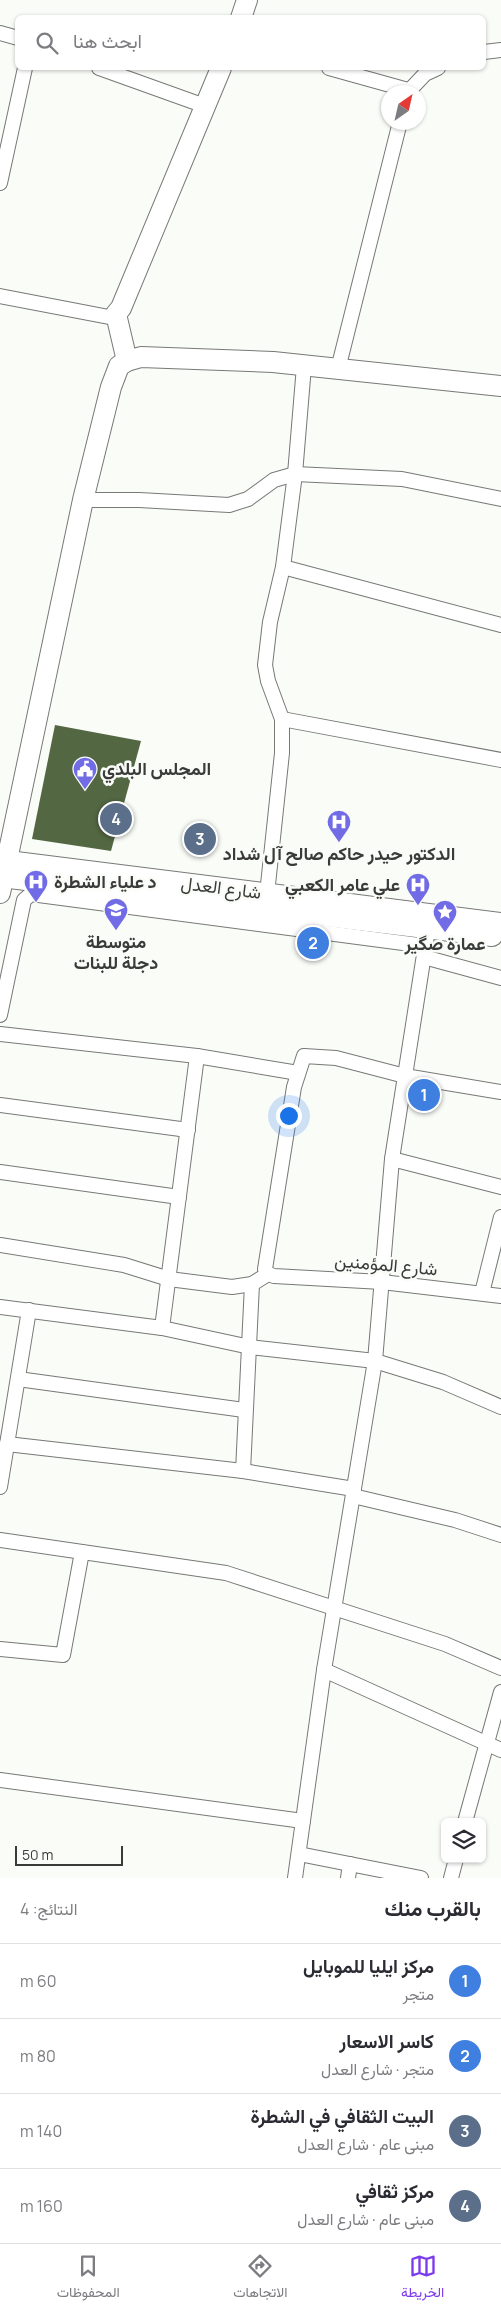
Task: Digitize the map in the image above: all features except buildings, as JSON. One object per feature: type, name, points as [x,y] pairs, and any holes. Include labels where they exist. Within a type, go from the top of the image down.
[{"type":"street","points":[[242,15],[248,0]]},
{"type":"street","points":[[0,33],[15,37]]},
{"type":"street","points":[[486,52],[501,50]]},
{"type":"street","points":[[0,183],[4,143],[24,70]]},
{"type":"street","points":[[105,70],[204,106]]},
{"type":"street","points":[[0,296],[109,317],[116,314],[121,308],[220,70]]},
{"type":"street","points":[[336,70],[387,85]]},
{"type":"street","points":[[414,85],[425,74],[434,70]]},
{"type":"street","points":[[338,369],[398,130]]},
{"type":"street","points":[[116,314],[127,361]]},
{"type":"street","points":[[2,874],[83,500],[111,387],[119,366],[127,361],[141,357],[304,366],[501,386]]},
{"type":"street","points":[[268,894],[282,752],[282,719],[268,681],[265,665],[270,622],[284,567],[295,474],[304,366]]},
{"type":"street","points":[[83,500],[139,500],[229,505],[248,499],[274,480],[295,474],[402,479],[501,499]]},
{"type":"street","points":[[284,567],[501,625]]},
{"type":"street","points":[[282,719],[501,760]]},
{"type":"street","name":"شارع العدل","points":[[2,874],[268,894],[501,923]]},
{"type":"street","name":"شارع العدل","points":[[2,874],[426,944],[501,936]]},
{"type":"street","points":[[0,1015],[24,900],[31,894],[426,944],[501,978]]},
{"type":"street","points":[[295,1878],[324,1670],[375,1360],[392,1159],[426,944]]},
{"type":"street","points":[[0,1034],[198,1056],[298,1073]]},
{"type":"street","points":[[162,1328],[198,1056]]},
{"type":"street","points":[[0,1245],[124,1265],[169,1279],[232,1287],[252,1284],[268,1274],[265,1268],[298,1073],[304,1056],[336,1058],[405,1076],[501,1092]]},
{"type":"street","points":[[0,1105],[188,1130]]},
{"type":"street","points":[[392,1159],[501,1187]]},
{"type":"street","points":[[0,1172],[179,1197]]},
{"type":"street","points":[[482,1293],[501,1217]]},
{"type":"street","name":"شارع المؤمنين","points":[[268,1274],[274,1276],[382,1282],[501,1296]]},
{"type":"street","points":[[242,1471],[252,1284]]},
{"type":"street","points":[[0,1307],[162,1328],[250,1347],[375,1360],[443,1382],[501,1407]]},
{"type":"street","points":[[0,1487],[29,1310]]},
{"type":"street","points":[[18,1379],[244,1410]]},
{"type":"street","points":[[7,1444],[242,1471],[353,1493],[455,1520],[501,1535]]},
{"type":"street","points":[[0,1540],[226,1573],[445,1644],[501,1668]]},
{"type":"street","points":[[0,1649],[63,1655],[82,1552]]},
{"type":"street","points":[[324,1670],[501,1750]]},
{"type":"street","points":[[466,1818],[501,1692]]},
{"type":"street","points":[[0,1780],[303,1821]]},
{"type":"street","points":[[299,1854],[349,1871],[412,1877]]},
{"type":"street","points":[[451,1878],[455,1863]]},
{"type":"place","name":"المجلس البلدي","points":[[85,790]]},
{"type":"place","name":"مركز ثقافي","points":[[116,819]]},
{"type":"place","name":"البيت الثقافي في الشطرة","points":[[200,839]]},
{"type":"place","name":"الدكتور حيدر حاكم صالح آل شداد","points":[[339,843]]},
{"type":"place","name":"د علياء الشطرة","points":[[36,903]]},
{"type":"place","name":"علي عامر الكعبي","points":[[418,906]]},
{"type":"place","name":"متوسطة دجلة للبنات","points":[[116,931]]},
{"type":"place","name":"عمارة صگير","points":[[445,933]]},
{"type":"place","name":"كاسر الاسعار","points":[[313,943]]},
{"type":"place","name":"مركز ايليا للموبايل","points":[[424,1095]]}]
